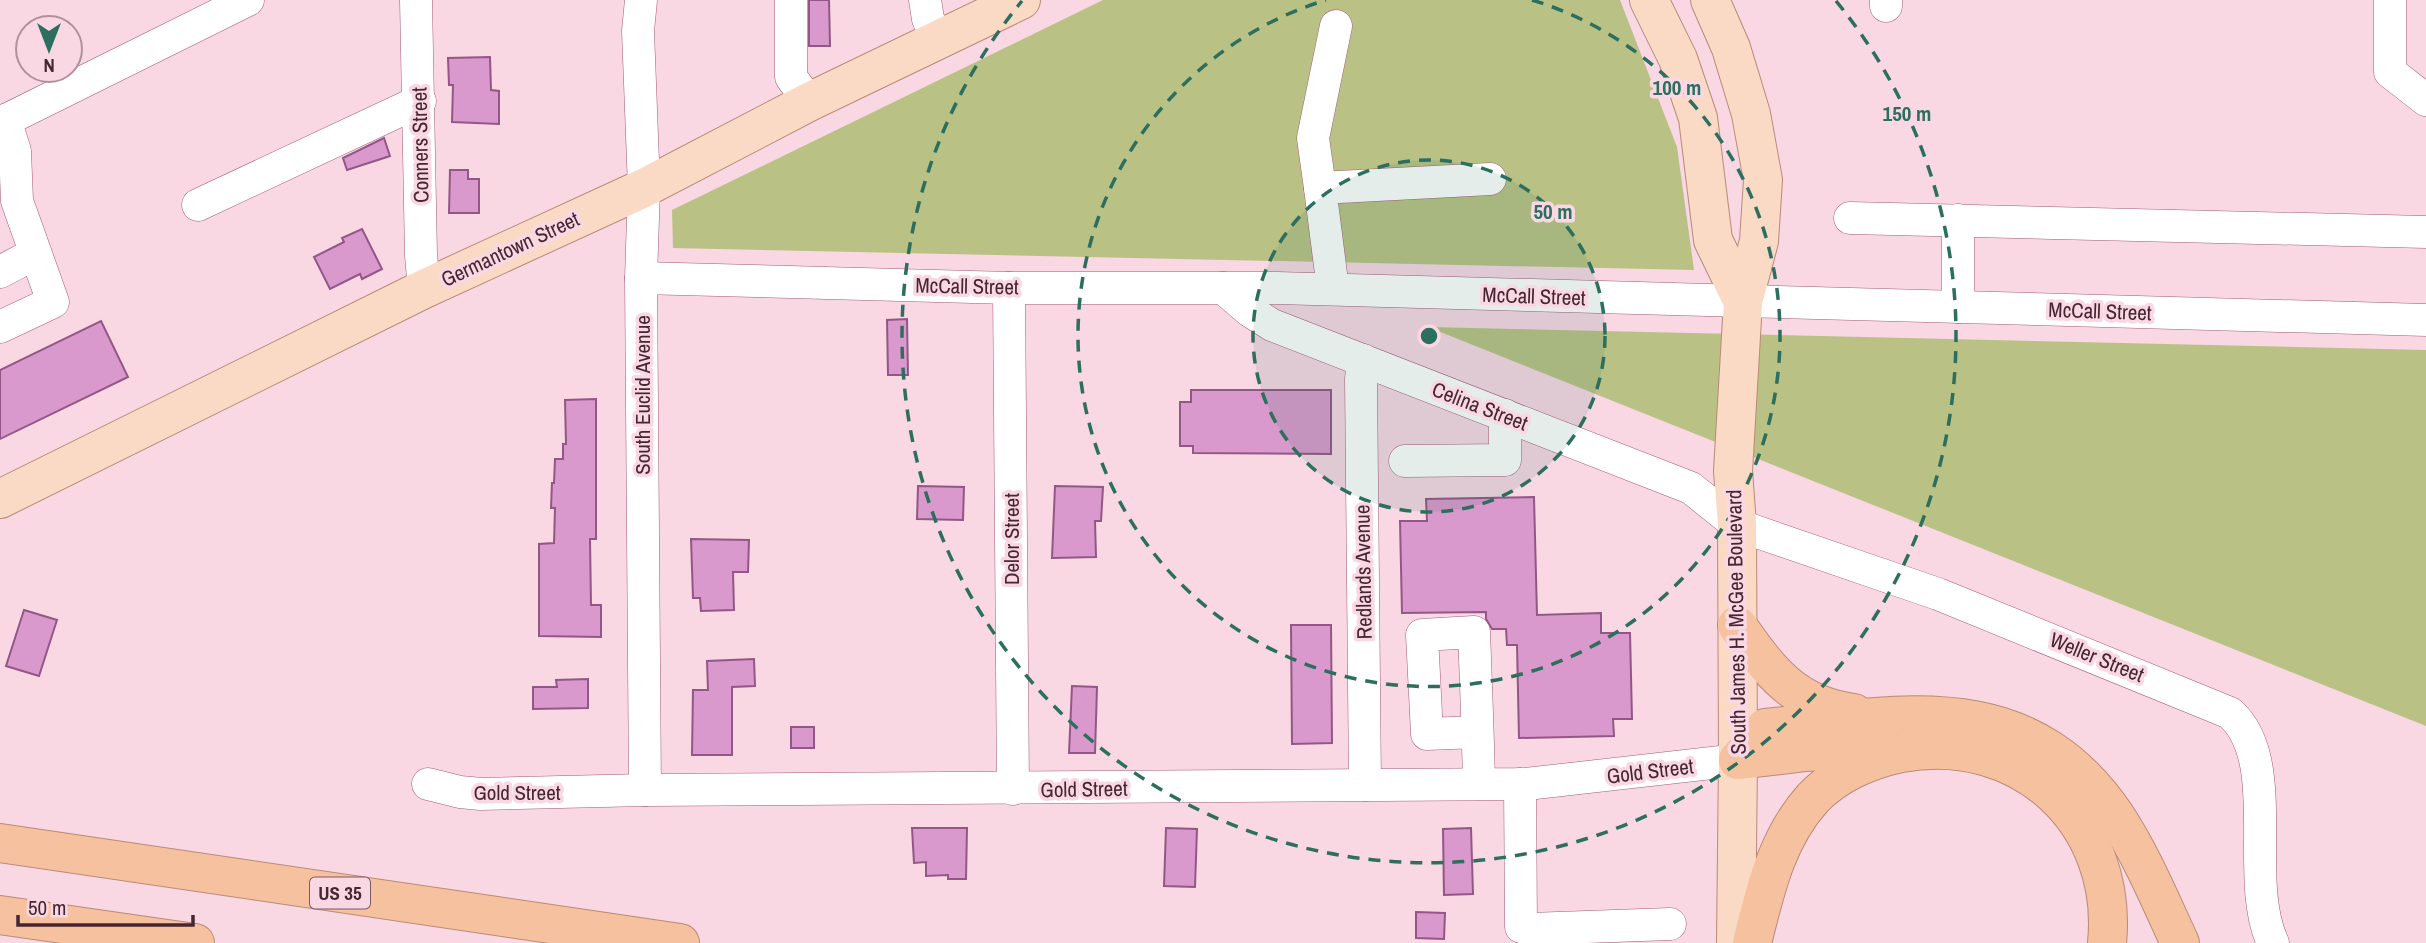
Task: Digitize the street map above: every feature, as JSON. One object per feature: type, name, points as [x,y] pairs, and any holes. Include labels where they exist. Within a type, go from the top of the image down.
[{"type":"highway","points":[[1737,625],[1771,671],[1793,691],[1816,704],[1835,710],[1884,716]]},
{"type":"highway","points":[[1738,761],[1765,728],[1884,716],[1943,715],[1971,718],[2007,728],[2042,744],[2065,760],[2085,778],[2115,815],[2180,943]]},
{"type":"highway","points":[[1738,761],[1806,752],[1892,748],[1957,750],[2011,764],[2053,794],[2072,814],[2091,842],[2101,865],[2107,890],[2107,943]]},
{"type":"highway","points":[[1752,943],[1778,852],[1793,823],[1814,797],[1851,770],[1887,756],[1921,750]]},
{"type":"highway","name":"US 35","points":[[0,844],[680,943]]},
{"type":"highway","points":[[0,915],[195,943]]},
{"type":"main road","name":"Germantown Street","points":[[0,499],[424,289],[644,188],[810,102],[1021,0]]},
{"type":"main road","name":"South James H. McGee Boulevard","points":[[1649,0],[1678,59],[1698,118],[1713,240],[1743,302]]},
{"type":"main road","name":"South James H. McGee Boulevard","points":[[1710,0],[1731,48],[1751,114],[1763,180],[1759,241],[1743,302],[1733,471],[1737,525],[1737,943]]},
{"type":"street","points":[[0,327],[53,302],[34,254],[8,205],[15,151],[3,122],[248,0]]},
{"type":"street","name":"Conners Street","points":[[414,0],[420,101],[421,256],[424,289]]},
{"type":"street","points":[[791,0],[791,77],[810,102]]},
{"type":"street","points":[[925,0],[928,19],[938,40]]},
{"type":"street","points":[[2390,0],[2390,72],[2426,100]]},
{"type":"street","name":"South Euclid Avenue","points":[[635,3],[644,188],[641,278],[645,790]]},
{"type":"street","points":[[1333,289],[1313,138],[1336,26]]},
{"type":"street","points":[[198,205],[420,101]]},
{"type":"street","points":[[1320,188],[1490,179]]},
{"type":"street","points":[[1850,218],[2426,232]]},
{"type":"street","points":[[1958,220],[1958,307]]},
{"type":"street","points":[[0,272],[34,254]]},
{"type":"street","name":"McCall Street","points":[[641,278],[1009,288],[1333,289],[2426,320]]},
{"type":"street","name":"Delor Street","points":[[1009,288],[1013,789]]},
{"type":"street","name":"Celina Street","points":[[1223,288],[1250,311],[1272,324],[1691,488],[1713,503],[1727,520],[1737,525]]},
{"type":"street","name":"Redlands Avenue","points":[[1363,360],[1365,785]]},
{"type":"street","points":[[1405,461],[1505,460],[1505,415]]},
{"type":"street","name":"Weller Street","points":[[1737,525],[1938,594],[2230,712],[2246,729],[2255,756],[2261,899],[2273,943]]},
{"type":"street","points":[[1478,732],[1479,784]]},
{"type":"street","name":"Gold Street","points":[[428,784],[481,794],[645,790],[1520,784],[1738,761]]},
{"type":"street","points":[[1520,784],[1521,927],[1530,929],[1670,924]]},
{"type":"green space","points":[[1103,0],[1620,0],[1677,147],[1694,270],[673,248],[672,210]]},
{"type":"green space","points":[[1428,327],[2426,350],[2426,726]]},
{"type":"building","points":[[809,0],[829,0],[830,46],[809,46]]},
{"type":"building","points":[[490,57],[491,90],[499,91],[499,124],[452,122],[453,85],[449,85],[448,58]]},
{"type":"building","points":[[384,138],[390,156],[347,170],[343,158]]},
{"type":"building","points":[[450,170],[468,170],[468,179],[479,179],[479,213],[449,213]]},
{"type":"building","points":[[362,229],[382,269],[362,279],[360,274],[330,289],[314,257],[344,242],[342,238]]},
{"type":"building","points":[[907,319],[908,375],[888,375],[887,320]]},
{"type":"building","points":[[101,321],[128,377],[0,439],[0,370]]},
{"type":"building","points":[[1191,390],[1331,390],[1331,454],[1193,453],[1193,446],[1180,446],[1180,402],[1191,402]]},
{"type":"building","points":[[596,399],[596,539],[590,539],[591,605],[601,605],[601,637],[539,636],[539,544],[554,543],[555,508],[551,508],[552,483],[555,459],[563,459],[563,444],[566,444],[565,400]]},
{"type":"building","points":[[918,486],[964,487],[963,520],[917,519]]},
{"type":"building","points":[[1055,486],[1103,487],[1101,521],[1095,521],[1096,557],[1052,558]]},
{"type":"building","points":[[1534,497],[1537,615],[1601,613],[1601,633],[1630,633],[1632,719],[1613,719],[1614,736],[1519,738],[1517,645],[1507,645],[1506,629],[1492,629],[1486,619],[1486,612],[1402,613],[1400,521],[1427,521],[1426,499]]},
{"type":"building","points":[[691,539],[749,540],[748,572],[733,572],[734,610],[701,611],[700,598],[693,598]]},
{"type":"building","points":[[24,610],[57,620],[39,676],[6,666]]},
{"type":"building","points":[[1291,625],[1331,625],[1332,743],[1292,744]]},
{"type":"building","points":[[754,659],[755,686],[732,687],[732,755],[692,755],[693,690],[708,690],[707,661]]},
{"type":"building","points":[[588,679],[588,708],[533,709],[533,687],[557,687],[556,680]]},
{"type":"building","points":[[1072,686],[1097,687],[1095,753],[1069,753]]},
{"type":"building","points":[[791,727],[814,727],[814,748],[791,748]]},
{"type":"building","points":[[912,828],[967,828],[966,879],[948,879],[948,875],[926,876],[926,862],[914,863]]},
{"type":"building","points":[[1166,828],[1197,829],[1195,887],[1164,886]]},
{"type":"building","points":[[1471,828],[1473,894],[1444,895],[1443,829]]},
{"type":"building","points":[[1416,912],[1445,913],[1444,939],[1416,938]]}]
